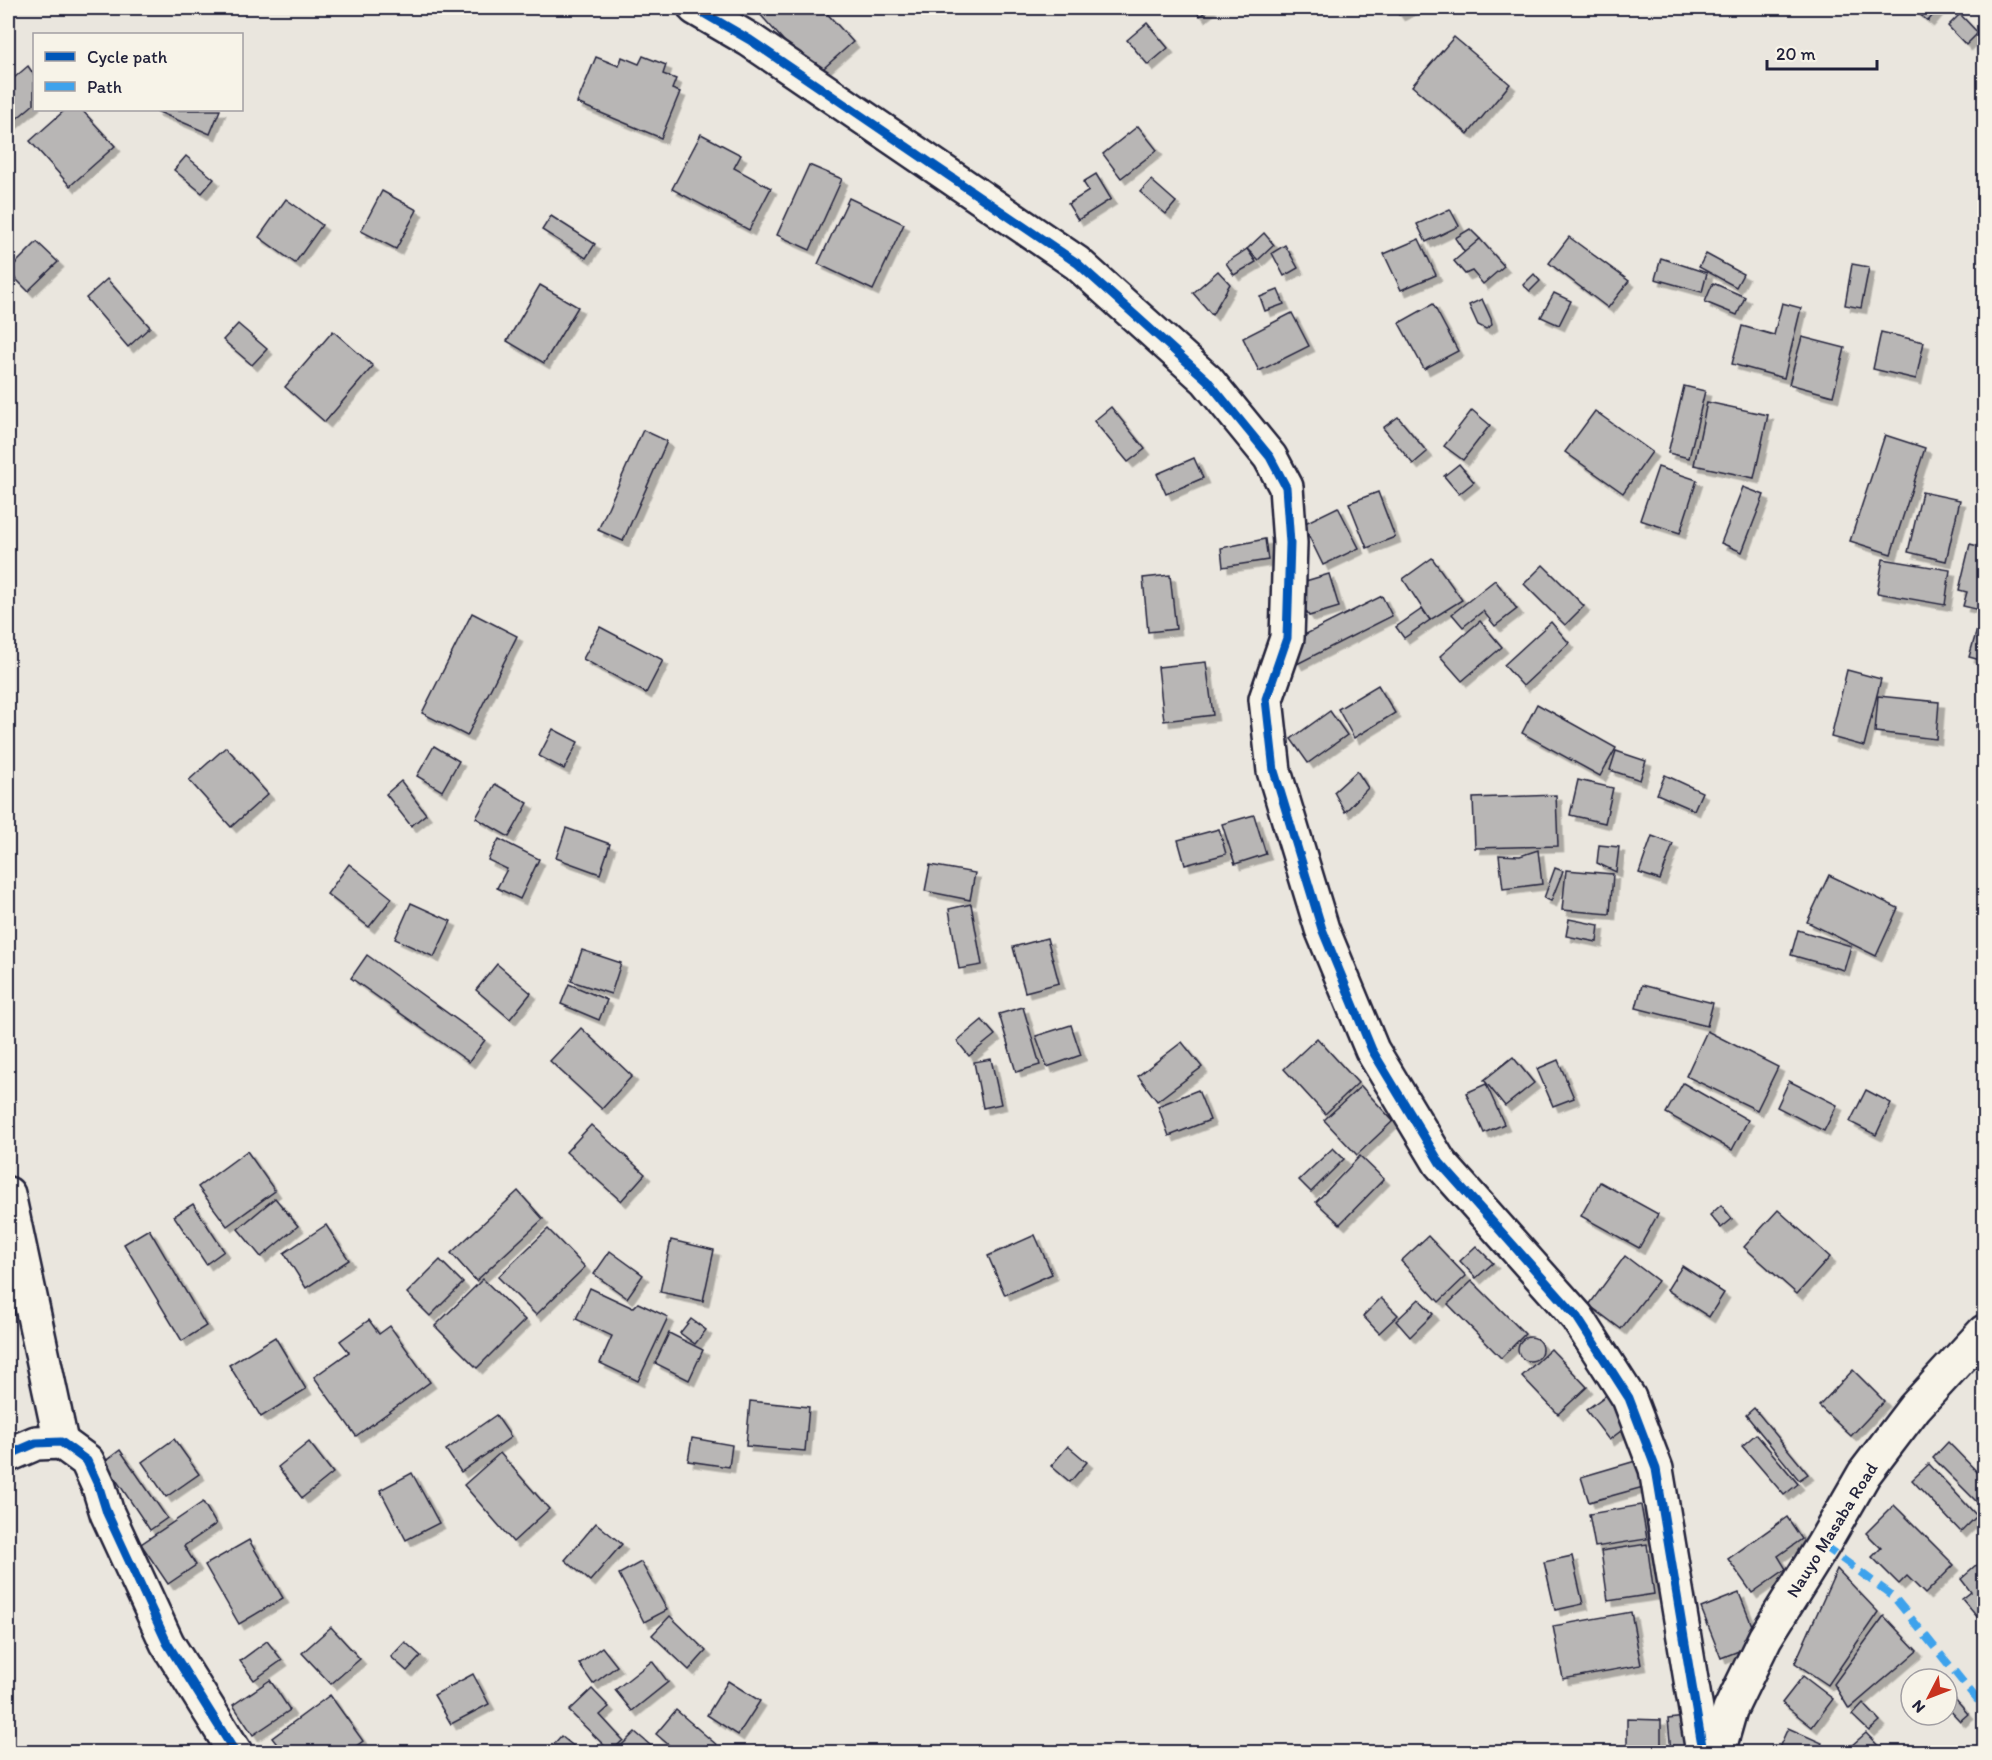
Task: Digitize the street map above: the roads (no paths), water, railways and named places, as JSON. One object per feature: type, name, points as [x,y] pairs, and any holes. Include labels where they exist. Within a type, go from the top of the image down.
[{"type":"street","points":[[695,8],[750,40],[1077,263],[1207,380],[1270,457],[1286,487],[1290,543],[1287,638],[1266,699],[1274,771],[1322,928],[1372,1050],[1440,1163],[1577,1317],[1629,1398],[1656,1469],[1703,1752]]},
{"type":"street","points":[[8,1194],[61,1442]]},
{"type":"street","name":"Nauyo Masaba Road","points":[[1718,1752],[1730,1710],[1765,1638],[1864,1474],[1915,1407],[1984,1332]]},
{"type":"street","points":[[8,1455],[36,1443],[61,1442],[87,1461],[99,1487],[107,1513],[167,1643],[235,1752]]}]
